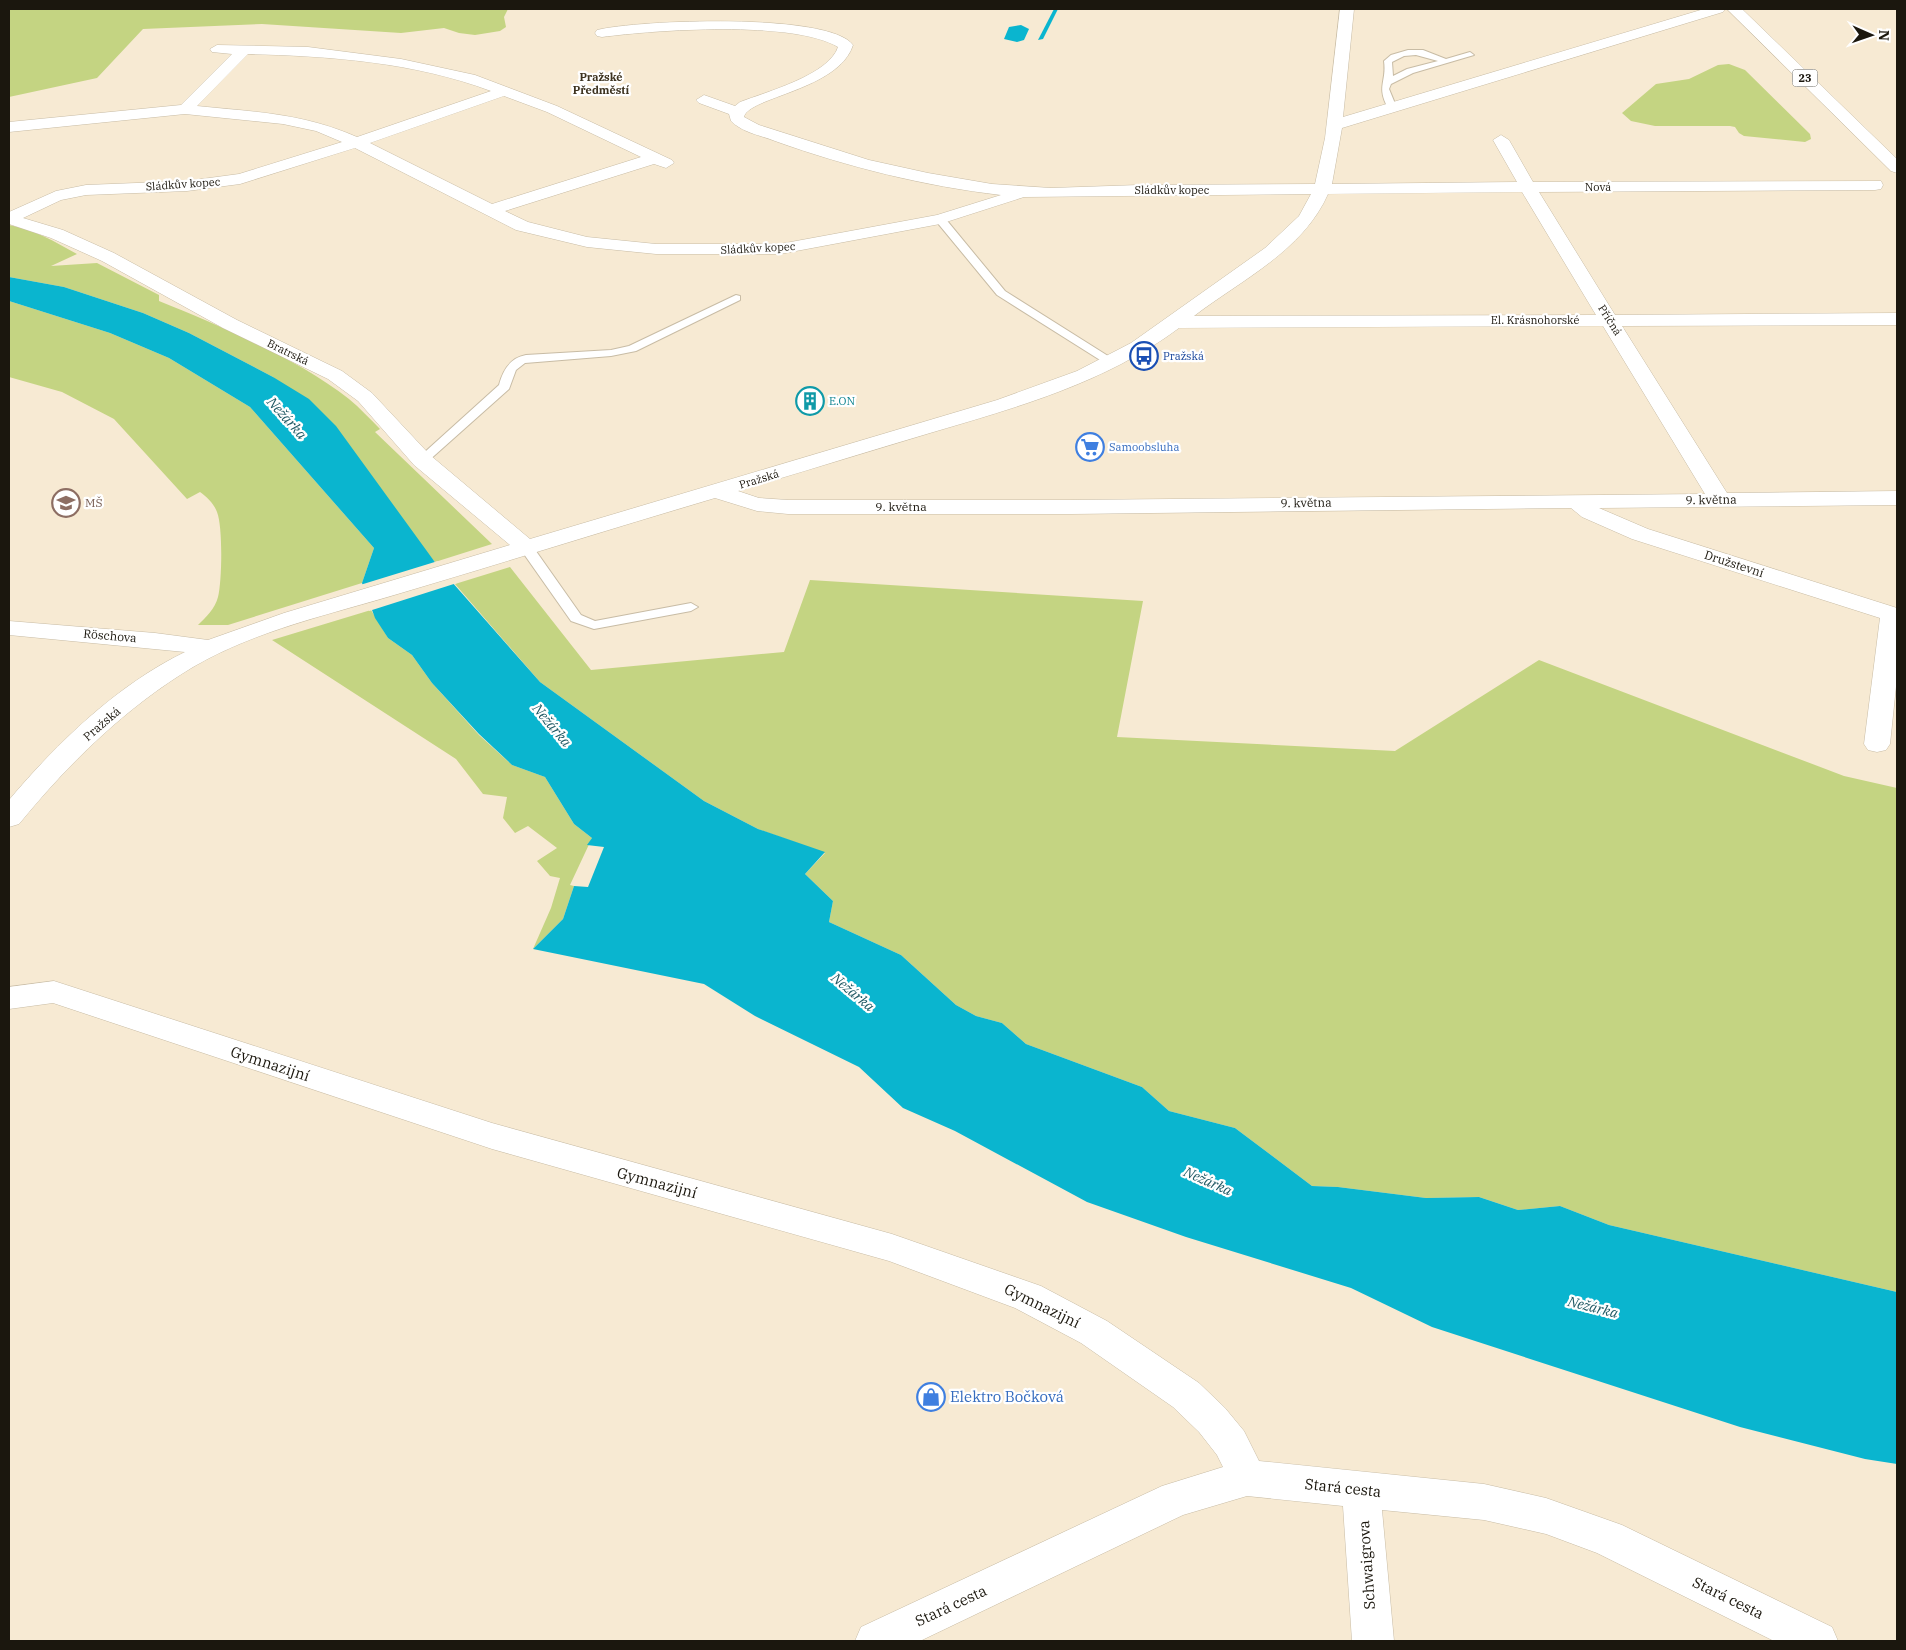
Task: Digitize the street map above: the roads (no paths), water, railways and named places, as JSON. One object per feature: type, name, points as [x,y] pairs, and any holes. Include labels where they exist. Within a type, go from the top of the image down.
[{"type":"street","name":"Pražská","points":[[9,818],[24,799],[72,751],[130,699],[166,673],[211,648],[517,550],[718,492],[1031,394],[1078,378],[1112,363],[1173,322],[1290,236],[1303,223],[1325,181],[1334,125],[1347,9]]},
{"type":"street","points":[[1334,125],[1391,106],[1718,9]]},
{"type":"street","name":"23","points":[[1734,9],[1897,168]]},
{"type":"street","points":[[602,33],[664,26],[718,25],[822,34],[839,39],[846,45],[845,54],[842,58],[816,76],[745,105],[737,112]]},
{"type":"street","points":[[217,49],[308,51],[401,63],[470,78],[552,109],[660,161],[493,210]]},
{"type":"street","points":[[185,109],[244,50]]},
{"type":"street","name":"Sládkův kopec","points":[[9,218],[56,196],[86,190],[187,186],[240,179],[505,91]]},
{"type":"street","name":"Sládkův kopec","points":[[704,100],[737,112],[736,118],[744,124],[842,157],[969,185],[1023,193],[1140,190],[1321,190]]},
{"type":"street","name":"Sládkův kopec","points":[[9,127],[46,121],[185,109],[283,119],[321,127],[356,142],[522,226],[578,240],[656,249],[780,248],[837,240],[940,219],[1023,193]]},
{"type":"street","name":"Příčná","points":[[1501,140],[1528,188],[1611,320],[1720,500]]},
{"type":"street","name":"Nová","points":[[1321,190],[1875,186]]},
{"type":"street","name":"Bratrská","points":[[9,218],[57,234],[108,258],[230,324],[334,375],[365,397],[422,460],[517,550]]},
{"type":"street","name":"El. Krásnohorské","points":[[1173,322],[1897,318]]},
{"type":"street","name":"9. května","points":[[718,492],[757,504],[788,507],[1071,507],[1897,498]]},
{"type":"street","name":"Družstevní","points":[[1576,501],[1590,512],[1640,534],[1895,616]]},
{"type":"street","points":[[1877,744],[1895,616]]},
{"type":"street","name":"Röschova","points":[[9,628],[155,640],[211,648]]},
{"type":"street","name":"Gymnazijní","points":[[9,998],[54,992],[492,1136],[892,1248],[1001,1286],[1036,1301],[1094,1332],[1186,1395],[1212,1420],[1231,1444],[1247,1478]]},
{"type":"street","name":"Stará cesta","points":[[876,1641],[1176,1499],[1247,1478],[1484,1502],[1546,1516],[1608,1538],[1816,1641]]},
{"type":"street","name":"Schwaigrova","points":[[1361,1490],[1373,1641]]},
{"type":"lane","points":[[1391,106],[1385,89],[1390,73],[1388,61],[1396,54],[1419,52],[1444,61]]},
{"type":"lane","points":[[1388,82],[1404,74],[1470,55]]},
{"type":"lane","points":[[940,219],[1000,294],[1112,363]]},
{"type":"lane","points":[[422,460],[505,386],[507,372],[514,364],[526,358],[610,353],[632,349],[736,298]]},
{"type":"lane","points":[[517,550],[576,618],[594,626],[691,607]]},
{"type":"water","points":[[1021,25],[1029,29],[1024,40],[1017,42],[1004,39],[1009,27]]},
{"type":"water","name":"Nežárka","points":[[9,277],[64,287],[143,313],[189,333],[273,377],[309,399],[336,426],[437,565],[540,682],[704,801],[758,829],[825,852],[805,874],[833,901],[829,922],[901,955],[956,1005],[976,1016],[1002,1023],[1026,1044],[1142,1087],[1169,1111],[1235,1128],[1312,1186],[1338,1187],[1426,1198],[1479,1197],[1518,1210],[1560,1206],[1609,1225],[1897,1292],[1897,1464],[1865,1459],[1740,1427],[1432,1327],[1351,1288],[1186,1237],[1087,1202],[955,1131],[903,1108],[859,1067],[755,1016],[704,984],[533,949],[563,919],[574,886],[588,887],[604,847],[587,845],[592,838],[574,824],[545,777],[512,765],[479,734],[432,683],[412,655],[388,638],[375,618],[362,583],[374,548],[250,407],[169,358],[110,333],[9,301]]},
{"type":"waterway","points":[[1040,39],[1056,9]]},
{"type":"place","name":"Pražská","points":[[1144,356]]},
{"type":"place","name":"E.ON","points":[[810,401]]},
{"type":"place","name":"Samoobsluha","points":[[1090,447]]},
{"type":"place","name":"MŠ","points":[[66,503]]},
{"type":"place","name":"Elektro Bočková","points":[[931,1397]]},
{"type":"district","name":"Pražské Předměstí","points":[[601,83]]}]
